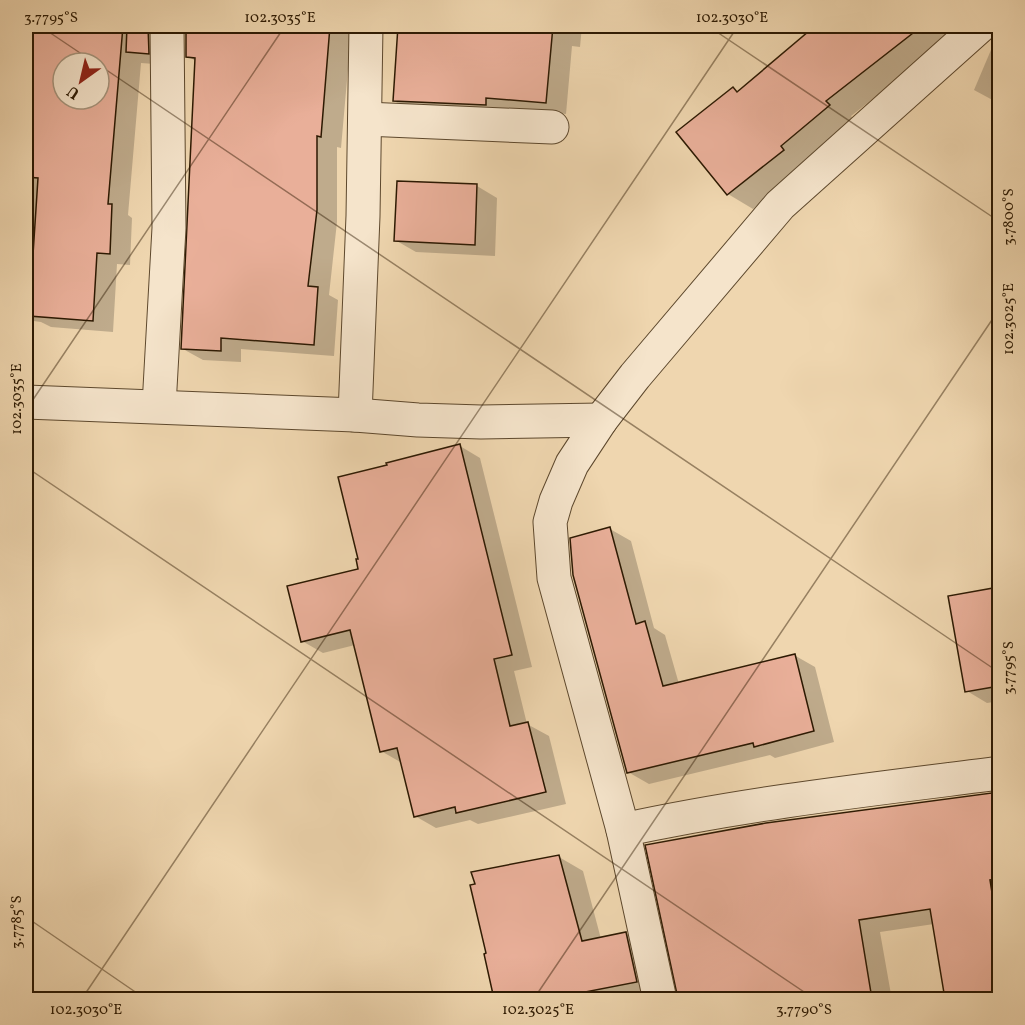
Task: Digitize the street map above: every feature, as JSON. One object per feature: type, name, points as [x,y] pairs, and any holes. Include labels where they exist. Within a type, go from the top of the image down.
[{"type":"street","points":[[159,406],[169,228],[167,26]]},
{"type":"street","points":[[355,415],[363,216],[366,26]]},
{"type":"street","points":[[660,999],[622,830],[554,578],[549,522],[572,464],[601,420],[635,376],[780,205],[980,26]]},
{"type":"street","points":[[364,119],[552,127]]},
{"type":"street","points":[[26,402],[159,406],[481,422],[601,420]]},
{"type":"street","points":[[622,830],[673,819],[822,796],[999,773]]},
{"type":"building","points":[[26,26],[123,26],[108,204],[112,204],[110,254],[97,253],[93,321],[29,316],[38,178],[26,177]]},
{"type":"building","points":[[127,26],[148,26],[149,54],[126,52]]},
{"type":"building","points":[[186,26],[330,26],[321,137],[317,136],[317,210],[308,286],[318,287],[314,345],[221,338],[221,351],[181,349],[195,58],[186,57]]},
{"type":"building","points":[[398,26],[553,26],[546,103],[486,98],[486,105],[393,101]]},
{"type":"building","points":[[815,26],[922,26],[826,101],[830,105],[781,146],[784,150],[727,195],[676,132],[733,87],[737,92]]},
{"type":"building","points":[[397,181],[477,184],[475,245],[394,241]]},
{"type":"building","points":[[460,444],[512,655],[494,659],[510,726],[528,722],[546,792],[456,813],[455,807],[414,817],[397,748],[380,752],[350,630],[301,642],[287,586],[358,569],[356,559],[358,559],[338,477]]},
{"type":"building","points":[[610,527],[636,624],[645,621],[663,686],[795,654],[814,731],[754,747],[753,743],[627,773],[573,575],[570,538]]},
{"type":"building","points":[[999,587],[999,686],[965,692],[948,596]]},
{"type":"building","points":[[999,792],[999,879],[990,880],[999,938],[999,999],[945,999],[930,909],[859,920],[872,999],[678,999],[645,845],[766,823]]},
{"type":"building","points":[[559,855],[582,941],[626,932],[637,982],[549,999],[494,999],[470,885],[475,884],[471,872]]}]
